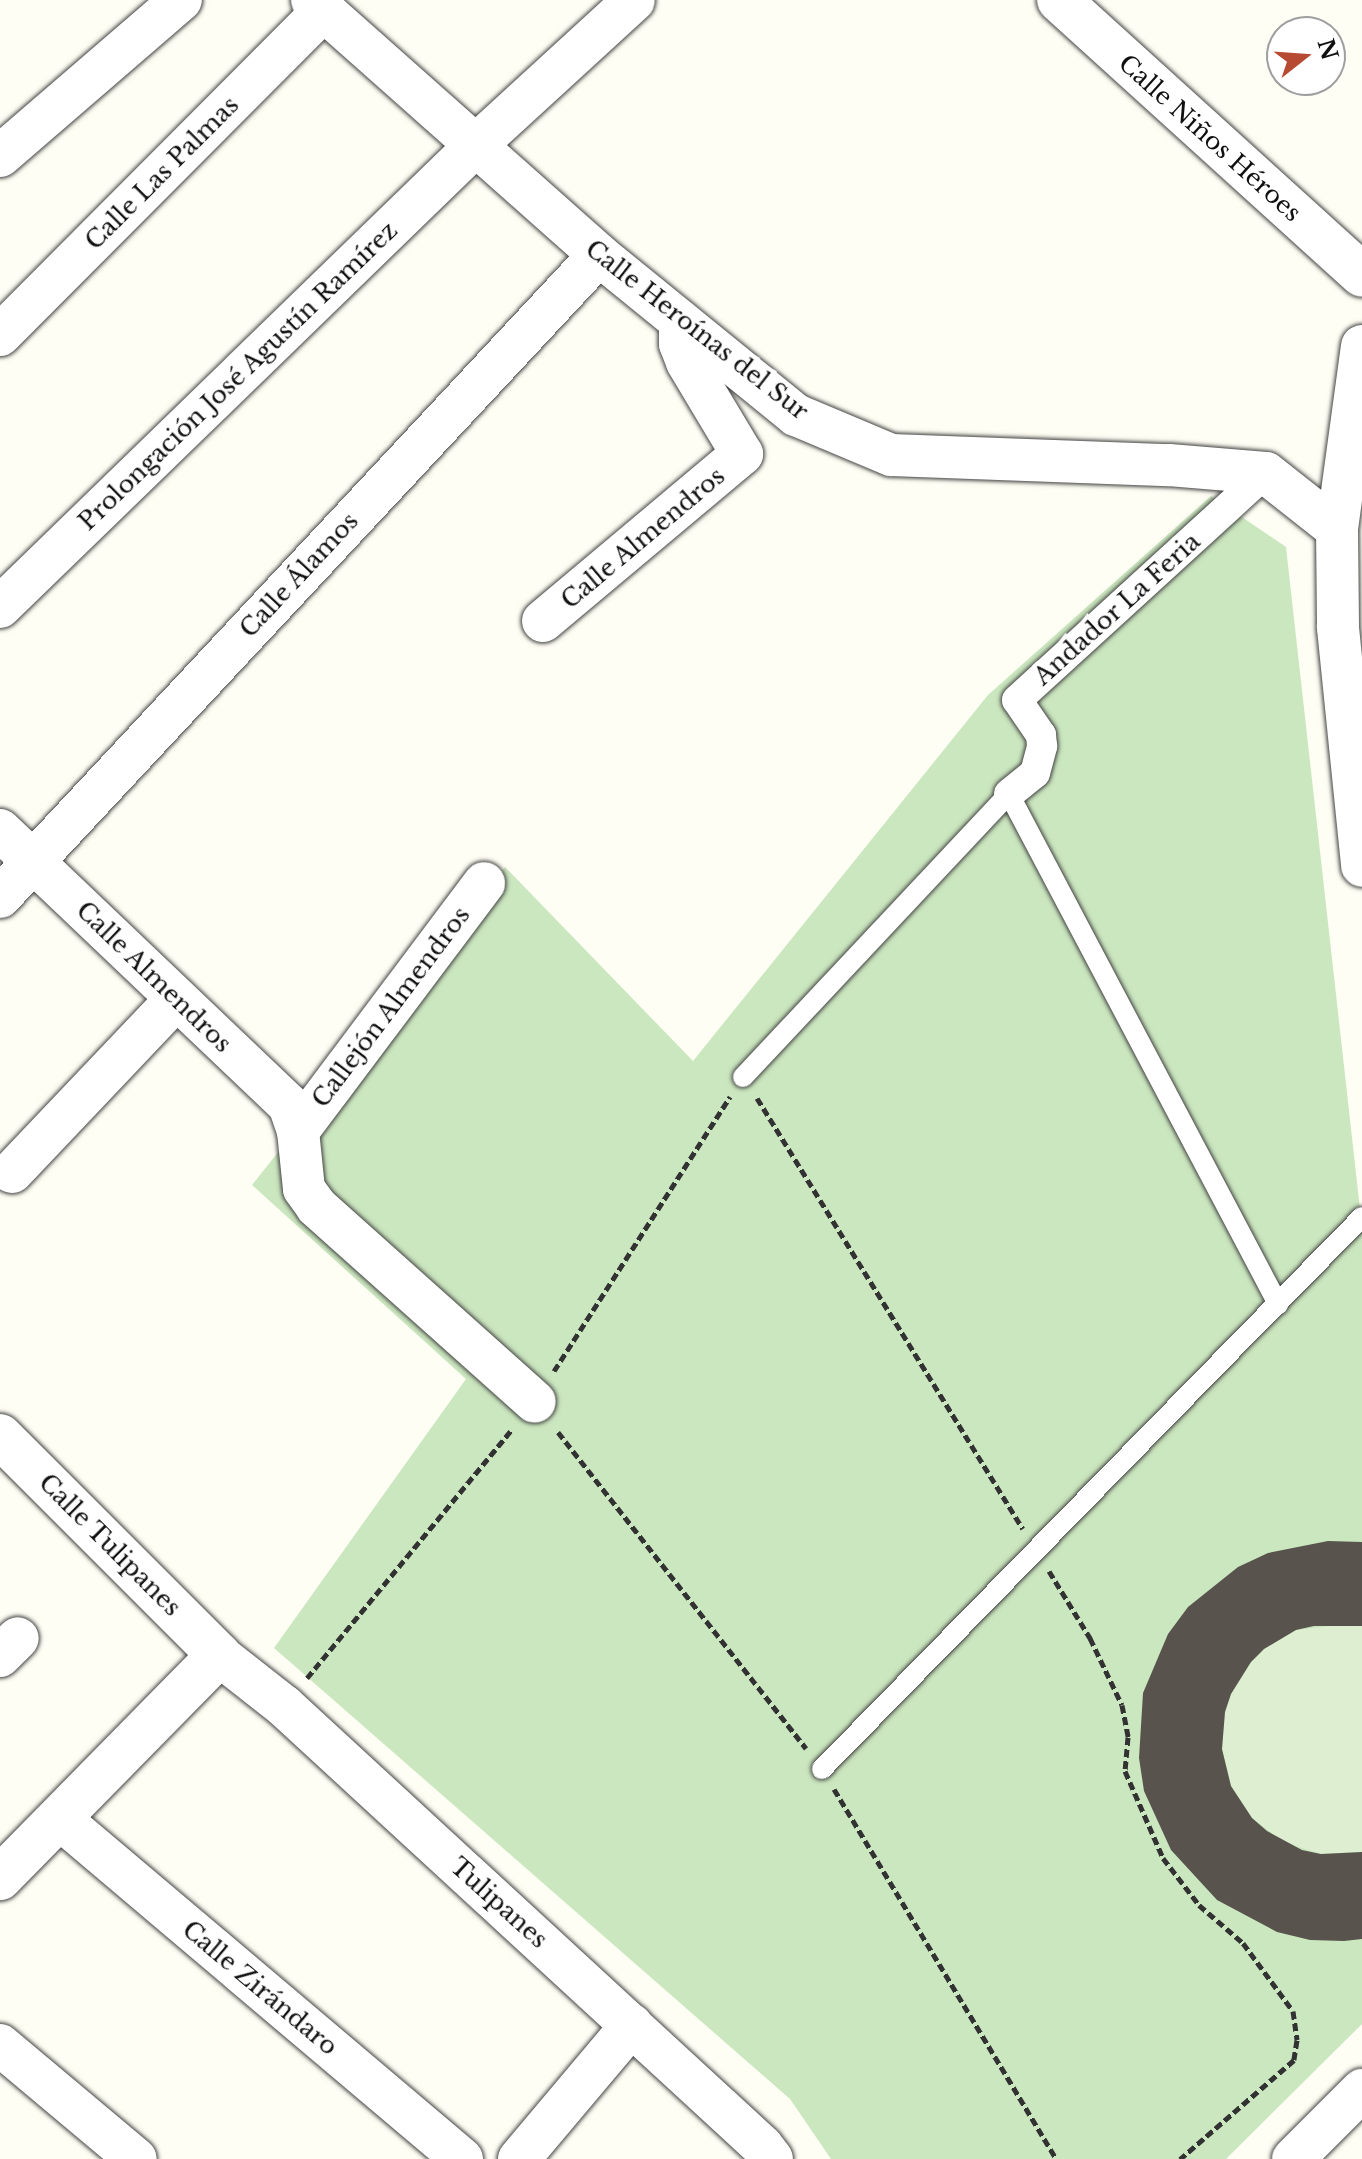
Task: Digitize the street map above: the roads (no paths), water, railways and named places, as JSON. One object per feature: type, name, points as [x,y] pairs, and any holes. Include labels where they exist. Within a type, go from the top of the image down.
[{"type":"street","points":[[0,156],[181,0]]},
{"type":"street","name":"Prolongación José Agustín Ramírez","points":[[0,607],[476,145],[634,0]]},
{"type":"street","name":"Calle Niños Héroes","points":[[1059,0],[1362,275]]},
{"type":"street","name":"Calle Heroínas del Sur","points":[[318,5],[599,255],[796,415],[891,455],[1169,465],[1266,473]]},
{"type":"street","name":"Calle Las Palmas","points":[[0,335],[318,5]]},
{"type":"street","name":"Calle Álamos","points":[[0,897],[599,255]]},
{"type":"street","name":"Calle Almendros","points":[[543,621],[742,454],[687,362],[680,344],[680,321]]},
{"type":"street","points":[[1362,346],[1337,529],[1338,628],[1362,866]]},
{"type":"street","points":[[1266,473],[1337,529]]},
{"type":"street","name":"Andador La Feria","points":[[1009,794],[1035,773],[1042,746],[1041,735],[1017,700],[1266,473]]},
{"type":"street","name":"Calle Almendros","points":[[0,830],[175,1000],[289,1105],[298,1131]]},
{"type":"street","name":"Callejón Almendros","points":[[298,1131],[484,883]]},
{"type":"street","points":[[12,1172],[175,1000]]},
{"type":"street","points":[[298,1131],[304,1189],[317,1207],[535,1402]]},
{"type":"street","name":"Calle Tulipanes","points":[[0,1436],[219,1655]]},
{"type":"street","points":[[0,1878],[219,1655]]},
{"type":"street","name":"Tulipanes","points":[[219,1655],[284,1706],[632,2025],[772,2159]]},
{"type":"street","name":"Calle Zirándaro","points":[[59,1818],[462,2159]]},
{"type":"street","points":[[519,2159],[632,2025]]},
{"type":"street","points":[[0,2045],[136,2159]]},
{"type":"street","points":[[1300,2157],[1362,2090]]},
{"type":"lane","points":[[743,1077],[1009,794],[1278,1304]]},
{"type":"lane","points":[[822,1769],[1362,1217]]}]
